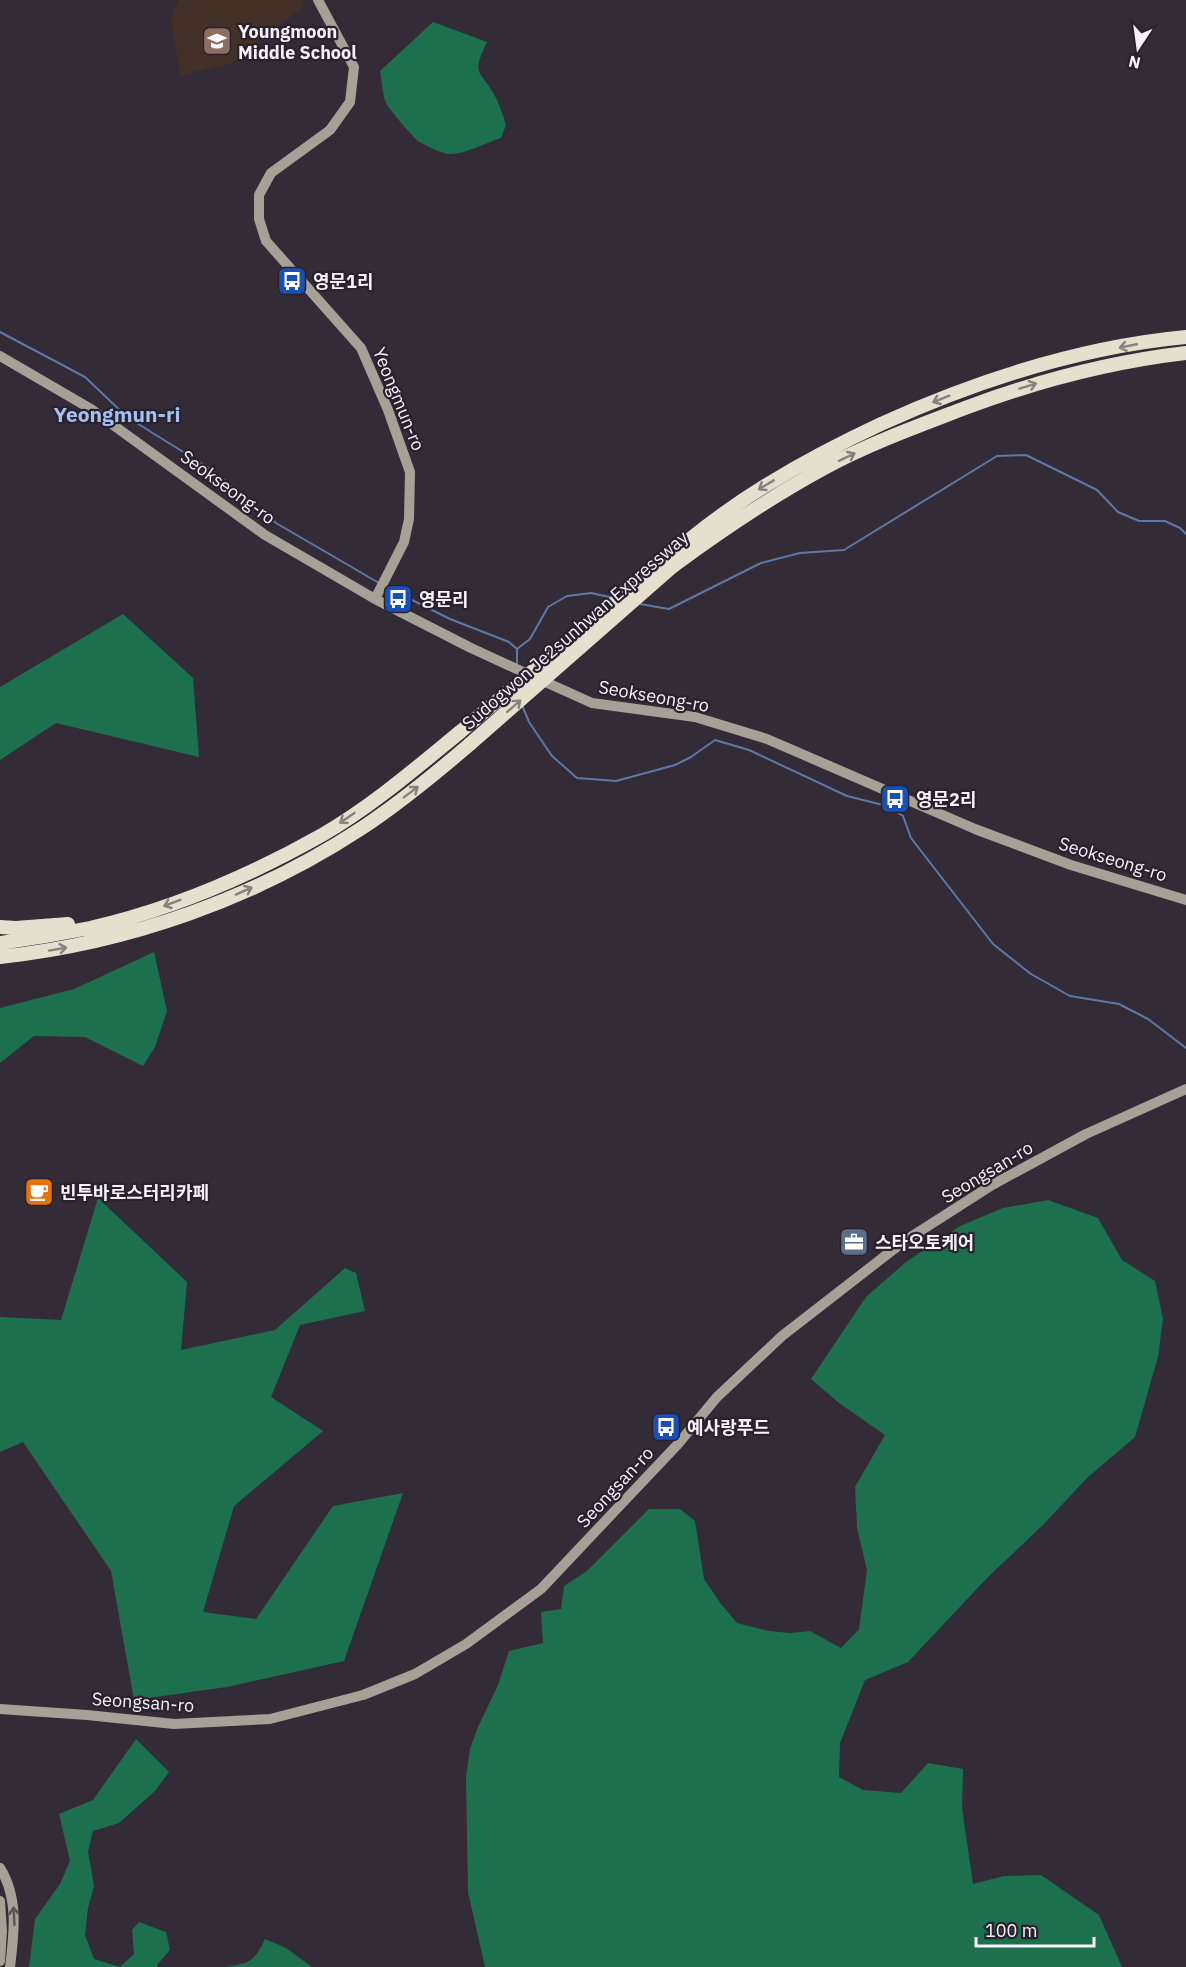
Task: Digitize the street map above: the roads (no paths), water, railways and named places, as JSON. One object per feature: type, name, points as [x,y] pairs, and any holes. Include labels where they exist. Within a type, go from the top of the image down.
[{"type":"highway","name":"Sudogwon Je2sunhwan Expressway","points":[[0,957],[69,947],[193,912],[282,874],[360,829],[425,782],[470,744],[670,563],[719,515],[833,447],[982,382],[1090,353],[1186,337]]},
{"type":"highway","name":"Sudogwon Je2sunhwan Expressway","points":[[0,943],[90,928],[157,909],[215,887],[323,834],[385,793],[670,563],[827,466],[879,441],[1008,392],[1053,378],[1112,364],[1186,352]]},
{"type":"highway","points":[[0,927],[73,924],[90,928]]},
{"type":"street","name":"Yeongmun-ro","points":[[318,0],[354,67],[350,102],[330,130],[272,173],[259,195],[259,219],[266,241],[361,348],[388,410],[410,472],[409,519],[404,542],[377,596]]},
{"type":"street","name":"Seokseong-ro","points":[[0,356],[91,409],[265,535],[532,676],[592,702],[695,717],[767,739],[975,829],[1071,865],[1186,900]]},
{"type":"street","name":"Seongsan-ro","points":[[0,1709],[174,1724],[270,1719],[363,1695],[415,1674],[466,1644],[541,1589],[678,1443],[717,1397],[782,1336],[903,1242],[992,1185],[1086,1134],[1186,1089]]},
{"type":"street","points":[[0,1868],[6,1877],[13,1903],[14,1928],[10,1967]]},
{"type":"street","points":[[0,1901],[2,1931],[0,1961]]},
{"type":"waterway","points":[[0,332],[85,377],[127,417],[209,468],[276,523],[379,583]]},
{"type":"waterway","points":[[640,604],[669,609],[761,563],[800,553],[844,550],[997,456],[1026,455],[1097,490],[1118,512],[1139,521],[1165,521],[1180,528],[1186,534]]},
{"type":"waterway","points":[[384,586],[450,619],[509,642],[517,649],[517,664]]},
{"type":"waterway","points":[[517,649],[530,639],[548,607],[567,596],[591,593],[614,598]]},
{"type":"waterway","points":[[522,705],[529,722],[552,756],[577,778],[616,781],[675,765],[715,740],[749,750],[847,796],[887,806],[903,816],[911,838],[993,944],[1031,974],[1070,996],[1119,1004],[1148,1019],[1186,1048]]},
{"type":"place","name":"Youngmoon Middle School","points":[[217,41]]},
{"type":"place","name":"영문1리","points":[[292,281]]},
{"type":"place","name":"영문리","points":[[398,599]]},
{"type":"place","name":"영문2리","points":[[895,799]]},
{"type":"place","name":"빈투바로스터리카페","points":[[39,1192]]},
{"type":"place","name":"스타오토케어","points":[[854,1242]]},
{"type":"place","name":"예사랑푸드","points":[[666,1427]]},
{"type":"district","name":"Yeongmun-ri","points":[[117,414]]}]
